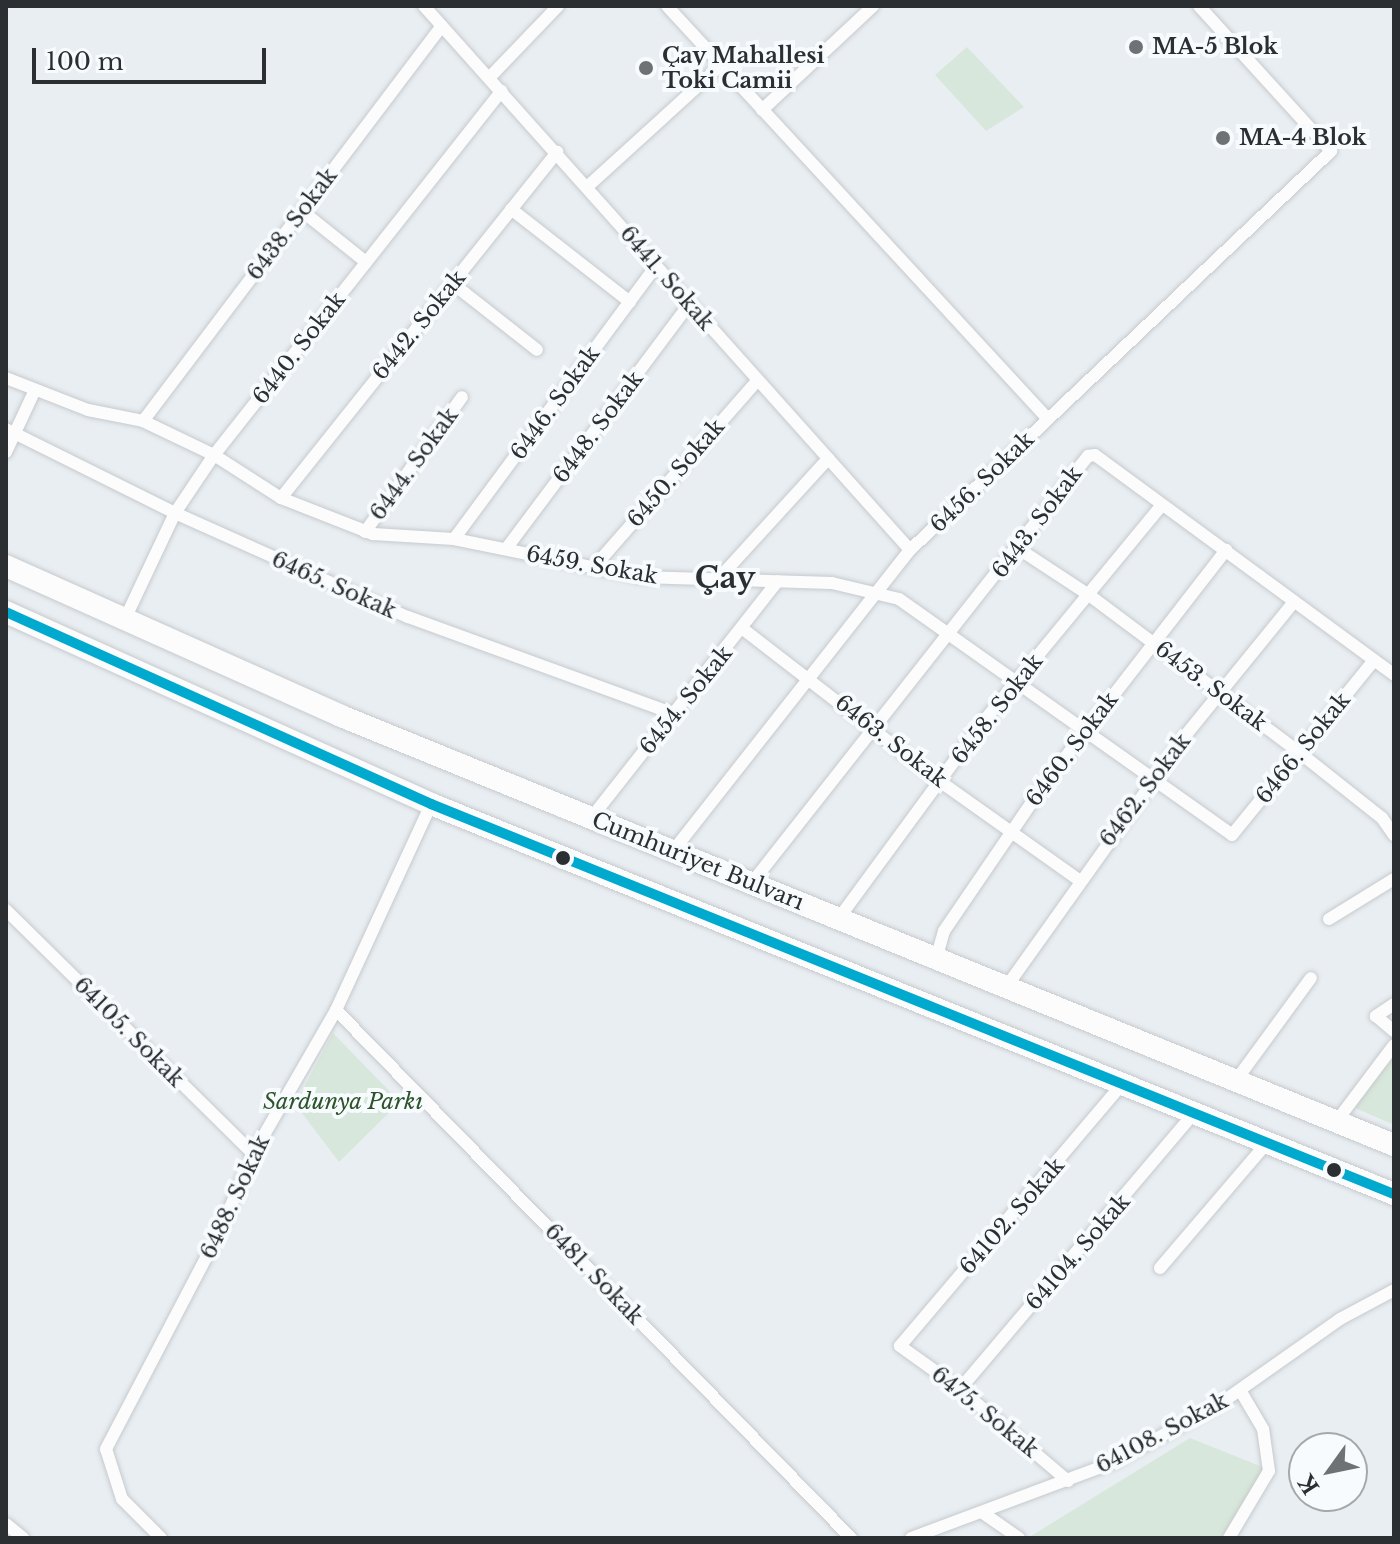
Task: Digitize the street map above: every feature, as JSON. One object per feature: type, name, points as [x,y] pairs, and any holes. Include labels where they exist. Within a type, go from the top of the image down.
[{"type":"highway","name":"Cumhuriyet Bulvarı","points":[[6,566],[124,622],[751,884],[1394,1145]]},
{"type":"highway","points":[[6,612],[431,804],[1394,1194]]},
{"type":"street","name":"6441. Sokak","points":[[424,6],[910,550]]},
{"type":"street","points":[[489,78],[558,6]]},
{"type":"street","points":[[667,6],[1048,419]]},
{"type":"street","points":[[762,110],[873,6]]},
{"type":"street","name":"6456. Sokak","points":[[673,851],[910,550],[1331,151],[1199,6]]},
{"type":"street","name":"6438. Sokak","points":[[143,421],[442,26]]},
{"type":"street","points":[[587,187],[721,65]]},
{"type":"street","name":"6440. Sokak","points":[[124,622],[175,513],[214,455],[501,91]]},
{"type":"street","name":"6442. Sokak","points":[[281,498],[557,152]]},
{"type":"street","points":[[511,209],[630,302]]},
{"type":"street","points":[[302,211],[366,262]]},
{"type":"street","name":"6446. Sokak","points":[[454,539],[656,266]]},
{"type":"street","points":[[452,283],[537,350]]},
{"type":"street","name":"6448. Sokak","points":[[506,549],[689,304]]},
{"type":"street","name":"6459. Sokak","points":[[6,378],[34,392],[143,421],[214,455],[281,498],[365,532],[454,539],[641,577],[721,576],[832,583],[899,599],[951,631],[1232,835]]},
{"type":"street","name":"6450. Sokak","points":[[595,566],[757,381]]},
{"type":"street","points":[[6,452],[10,431],[34,392]]},
{"type":"street","name":"6444. Sokak","points":[[365,532],[462,397]]},
{"type":"street","name":"6465. Sokak","points":[[10,431],[175,513],[408,617],[674,714]]},
{"type":"street","name":"6443. Sokak","points":[[751,884],[1019,549],[1088,456],[1095,455],[1394,675]]},
{"type":"street","points":[[721,576],[828,459]]},
{"type":"street","name":"6458. Sokak","points":[[839,918],[1018,680],[1162,505]]},
{"type":"street","name":"6453. Sokak","points":[[1019,549],[1089,595],[1388,816],[1394,835]]},
{"type":"street","name":"6460. Sokak","points":[[936,959],[944,931],[1010,832],[1085,730],[1226,550]]},
{"type":"street","name":"6454. Sokak","points":[[592,817],[778,581]]},
{"type":"street","name":"6462. Sokak","points":[[1007,986],[1079,880],[1153,780],[1294,602]]},
{"type":"street","name":"6463. Sokak","points":[[743,629],[810,677],[941,782],[1079,880]]},
{"type":"street","name":"6466. Sokak","points":[[1232,835],[1374,660]]},
{"type":"street","name":"6488. Sokak","points":[[161,1538],[122,1499],[106,1449],[220,1231],[253,1154],[336,1010],[431,804]]},
{"type":"street","points":[[1329,919],[1394,879]]},
{"type":"street","name":"64105. Sokak","points":[[6,910],[253,1154]]},
{"type":"street","points":[[1237,1079],[1311,978]]},
{"type":"street","points":[[1394,1004],[1376,1016],[1394,1031]]},
{"type":"street","name":"6481. Sokak","points":[[336,1010],[851,1538]]},
{"type":"street","points":[[1336,1122],[1394,1045]]},
{"type":"street","name":"64102. Sokak","points":[[900,1346],[1121,1085]]},
{"type":"street","name":"64104. Sokak","points":[[960,1389],[1193,1114]]},
{"type":"street","points":[[1160,1268],[1266,1144]]},
{"type":"street","name":"64108. Sokak","points":[[911,1538],[1114,1462],[1240,1390],[1340,1319],[1394,1290]]},
{"type":"street","name":"6475. Sokak","points":[[900,1346],[960,1389],[1068,1481]]},
{"type":"street","points":[[1229,1538],[1269,1471],[1263,1429],[1240,1390]]},
{"type":"street","points":[[983,1513],[1019,1538]]},
{"type":"street","points":[[6,1524],[23,1538]]},
{"type":"green space","points":[[967,47],[1024,107],[986,131],[935,75]]},
{"type":"green space","name":"Sardunya Parkı","points":[[333,1033],[400,1102],[339,1162],[295,1104]]},
{"type":"green space","points":[[1394,1052],[1394,1125],[1353,1107]]},
{"type":"green space","points":[[1190,1438],[1265,1468],[1221,1538],[1031,1536]]},
{"type":"transit line","points":[[6,612],[431,804],[1394,1194]]},
{"type":"place","name":"MA-5 Blok","points":[[1136,47]]},
{"type":"place","name":"Çay Mahallesi Toki Camii","points":[[646,68]]},
{"type":"place","name":"MA-4 Blok","points":[[1223,138]]},
{"type":"district","name":"Çay","points":[[725,578]]}]
